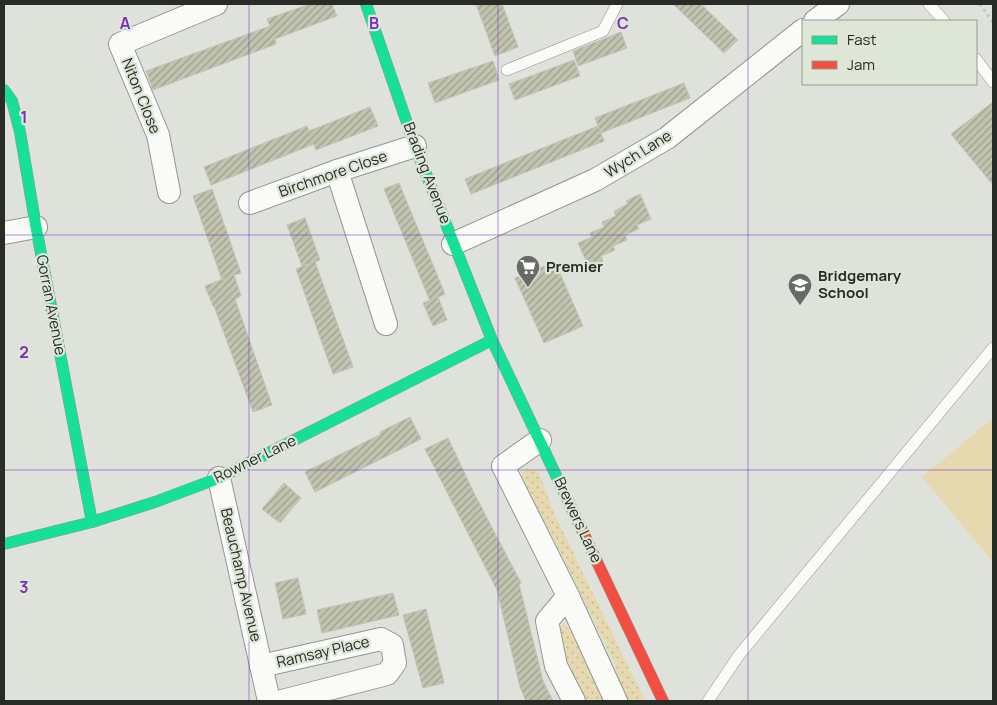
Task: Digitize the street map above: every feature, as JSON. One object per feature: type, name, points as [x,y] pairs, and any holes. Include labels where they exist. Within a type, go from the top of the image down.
[{"type":"street","name":"Niton Close","points":[[169,192],[158,135],[120,44],[216,4]]},
{"type":"street","name":"Brading Avenue","points":[[366,4],[415,146],[492,340]]},
{"type":"street","points":[[816,20],[838,4]]},
{"type":"street","name":"Wych Lane","points":[[454,244],[595,180],[667,138],[802,31]]},
{"type":"street","name":"Gorran Avenue","points":[[4,90],[12,101],[20,132],[36,227],[92,522]]},
{"type":"street","name":"Birchmore Close","points":[[250,203],[337,170],[415,146]]},
{"type":"street","points":[[337,170],[386,324]]},
{"type":"street","points":[[4,233],[36,227]]},
{"type":"street","name":"Rowner Lane","points":[[4,544],[92,522],[155,502],[219,478],[492,340]]},
{"type":"street","name":"Brewers Lane","points":[[492,340],[663,701]]},
{"type":"street","points":[[540,440],[503,466],[568,596],[616,701]]},
{"type":"street","name":"Beauchamp Avenue","points":[[219,478],[269,701]]},
{"type":"street","points":[[568,596],[547,621],[556,666],[574,701]]},
{"type":"street","name":"Ramsay Place","points":[[262,666],[381,639],[392,645],[396,663],[387,674],[282,701]]},
{"type":"lane","points":[[507,70],[604,31],[617,4]]},
{"type":"lane","points":[[929,4],[943,20]]},
{"type":"lane","points":[[977,60],[993,82]]},
{"type":"lane","points":[[708,701],[746,648],[993,348]]},
{"type":"path","points":[[980,4],[993,22]]},
{"type":"shaded area","points":[[993,418],[993,562],[922,477]]},
{"type":"shaded area","points":[[527,468],[538,471],[554,513],[645,701],[626,701],[614,673],[616,666],[546,524],[539,521],[519,479]]},
{"type":"shaded area","points":[[564,623],[574,636],[609,701],[580,701],[564,669],[559,629]]},
{"type":"building","points":[[310,4],[332,4],[337,16],[275,39],[276,44],[153,90],[146,71],[270,26],[267,19]]},
{"type":"building","points":[[476,4],[502,4],[518,47],[495,56]]},
{"type":"building","points":[[673,4],[701,4],[738,40],[724,53]]},
{"type":"building","points":[[621,32],[627,48],[578,66],[573,51]]},
{"type":"building","points":[[574,60],[580,76],[515,100],[509,84]]},
{"type":"building","points":[[493,61],[499,80],[435,103],[428,83]]},
{"type":"building","points":[[684,83],[690,98],[601,133],[595,118]]},
{"type":"building","points":[[993,102],[993,185],[951,134]]},
{"type":"building","points":[[370,107],[378,126],[316,150],[314,144],[211,185],[204,167],[307,126],[309,131]]},
{"type":"building","points":[[598,126],[604,141],[471,194],[465,179]]},
{"type":"building","points":[[399,183],[445,294],[430,301],[384,189]]},
{"type":"building","points":[[212,189],[241,273],[234,275],[241,296],[235,299],[272,405],[253,412],[205,286],[222,279],[193,196]]},
{"type":"building","points":[[640,194],[651,219],[637,225],[639,229],[625,235],[627,240],[613,246],[615,250],[601,256],[603,261],[589,268],[578,243],[592,237],[590,233],[604,227],[602,222],[616,216],[614,211],[628,204],[626,201]]},
{"type":"building","points":[[305,218],[320,260],[315,262],[353,367],[333,374],[296,269],[308,264],[302,266],[287,225]]},
{"type":"building","points":[[555,262],[583,326],[544,343],[515,278]]},
{"type":"building","points":[[438,297],[447,320],[433,326],[423,303]]},
{"type":"building","points":[[410,417],[421,439],[315,492],[305,472],[381,434],[380,432]]},
{"type":"building","points":[[448,438],[474,493],[521,583],[519,584],[543,681],[553,701],[526,701],[520,687],[497,590],[425,449]]},
{"type":"building","points":[[284,483],[301,498],[280,523],[262,509]]},
{"type":"building","points":[[298,578],[306,614],[283,619],[275,583]]},
{"type":"building","points":[[393,593],[399,615],[322,633],[317,610]]},
{"type":"building","points":[[426,609],[444,683],[423,688],[403,615]]},
{"type":"traffic: fast","points":[[366,4],[415,146],[492,340],[570,505]]},
{"type":"traffic: fast","points":[[4,90],[12,101],[20,132],[36,227],[92,522]]},
{"type":"traffic: fast","points":[[4,544],[92,522],[155,502],[219,478],[492,340]]},
{"type":"traffic: jam","points":[[570,505],[663,701]]},
{"type":"place","name":"Premier","points":[[528,288]]},
{"type":"place","name":"Bridgemary School","points":[[800,306]]}]
